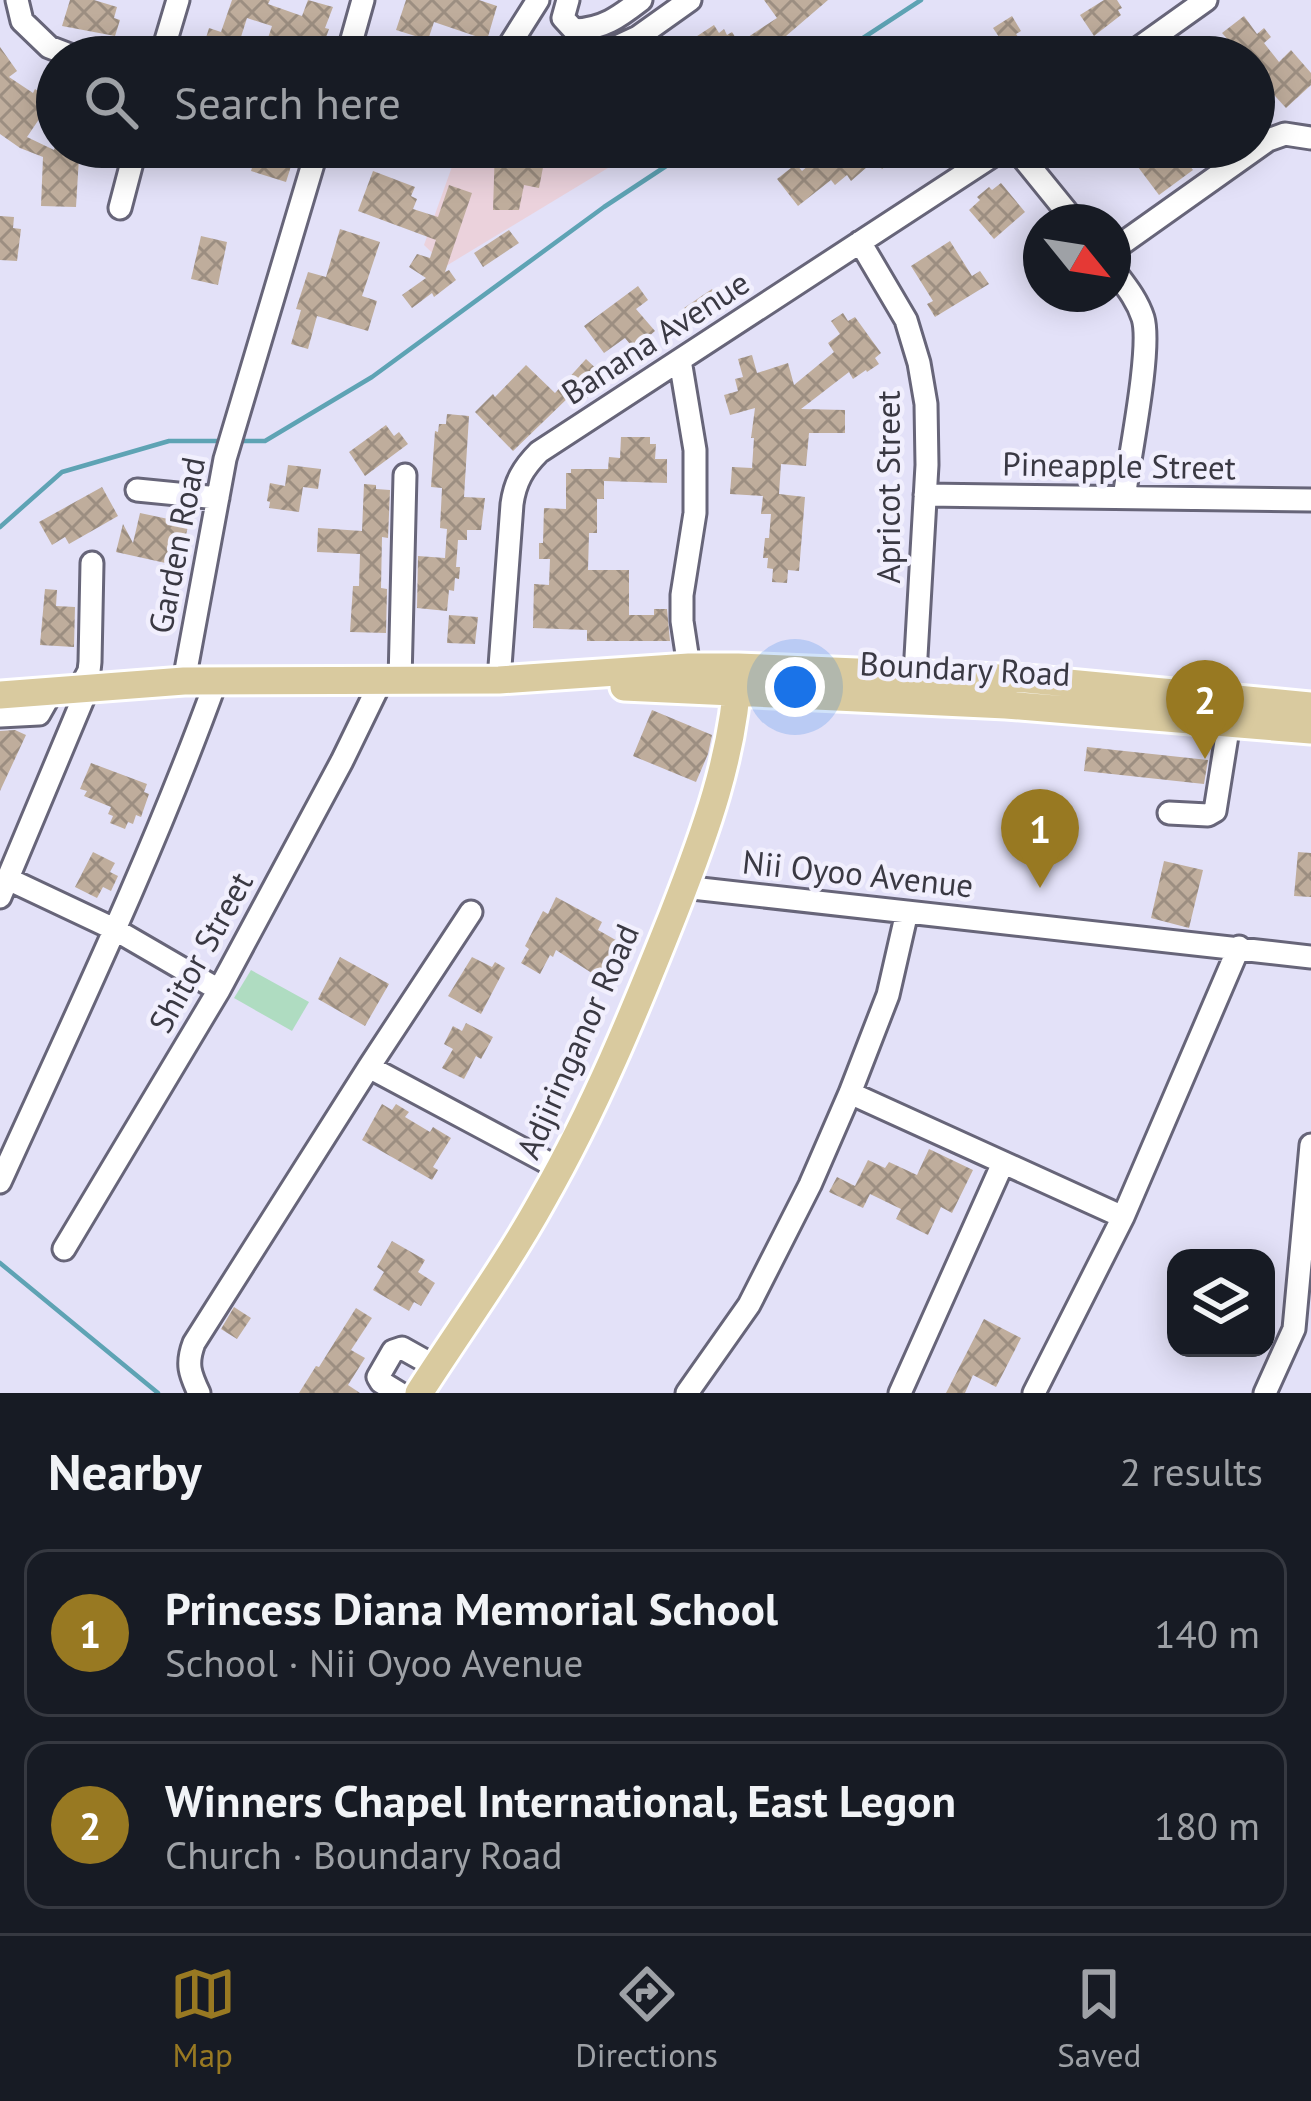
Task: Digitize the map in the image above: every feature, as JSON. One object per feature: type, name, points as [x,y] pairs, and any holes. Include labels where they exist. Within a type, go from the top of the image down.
[{"type":"main road","name":"Boundary Road","points":[[0,695],[184,681],[543,679],[689,668],[738,679],[1311,730]]},
{"type":"main road","name":"Boundary Road","points":[[543,679],[580,685],[914,674],[1026,679],[1311,706]]},
{"type":"main road","name":"Adjiringanor Road","points":[[419,1393],[540,1205],[621,1046],[722,771],[733,729],[738,679]]},
{"type":"street","points":[[17,0],[22,21],[38,36]]},
{"type":"street","points":[[167,36],[178,0]]},
{"type":"street","points":[[353,36],[363,0]]},
{"type":"street","points":[[515,36],[538,0]]},
{"type":"street","points":[[568,0],[562,18],[574,30],[614,21],[641,0]]},
{"type":"street","points":[[639,36],[690,0]]},
{"type":"street","points":[[1155,36],[1206,0]]},
{"type":"street","points":[[1275,138],[1311,137]]},
{"type":"street","points":[[120,208],[130,168]]},
{"type":"street","name":"Garden Road","points":[[184,681],[225,459],[312,168]]},
{"type":"street","name":"Banana Avenue","points":[[500,680],[514,485],[525,466],[539,452],[977,168]]},
{"type":"street","points":[[1028,168],[1059,204]]},
{"type":"street","points":[[1131,237],[1229,168]]},
{"type":"street","name":"Apricot Street","points":[[860,242],[906,320],[926,404],[914,674]]},
{"type":"street","points":[[1124,498],[1145,350],[1145,322],[1131,293]]},
{"type":"street","points":[[680,360],[695,449],[695,513],[682,595],[689,668]]},
{"type":"street","points":[[390,681],[405,475]]},
{"type":"street","points":[[137,490],[218,498]]},
{"type":"street","name":"Pineapple Street","points":[[925,495],[1311,500]]},
{"type":"street","points":[[0,716],[39,714],[89,671],[92,563]]},
{"type":"street","points":[[0,1182],[188,759],[216,681]]},
{"type":"street","name":"Shitor Street","points":[[64,1249],[219,990],[390,681]]},
{"type":"street","points":[[73,689],[4,888],[114,928],[219,990]]},
{"type":"street","points":[[1169,813],[1215,812],[1229,723]]},
{"type":"street","name":"Nii Oyoo Avenue","points":[[683,887],[1311,957]]},
{"type":"street","points":[[199,1393],[189,1371],[194,1343],[471,912]]},
{"type":"street","points":[[687,1393],[749,1305],[810,1185],[887,995],[907,912]]},
{"type":"street","points":[[1034,1393],[1123,1217],[1239,947]]},
{"type":"street","points":[[369,1067],[560,1169]]},
{"type":"street","points":[[850,1093],[1123,1217]]},
{"type":"street","points":[[1265,1393],[1294,1329],[1311,1145]]},
{"type":"street","points":[[900,1393],[1003,1162]]},
{"type":"street","points":[[399,1393],[378,1376],[393,1351],[402,1348],[436,1367]]},
{"type":"shaded area","points":[[452,168],[608,168],[446,266],[424,245]]},
{"type":"green space","points":[[251,970],[309,1002],[292,1031],[234,998]]},
{"type":"building","points":[[70,0],[117,7],[114,18],[120,20],[115,36],[62,26]]},
{"type":"building","points":[[232,0],[270,0],[268,4],[302,16],[308,0],[333,7],[326,36],[269,36],[272,26],[247,18],[241,36],[207,36],[209,28],[221,32]]},
{"type":"building","points":[[406,0],[479,0],[497,6],[488,36],[434,22],[429,36],[396,30]]},
{"type":"building","points":[[764,0],[828,0],[786,36],[750,36],[777,18]]},
{"type":"building","points":[[1104,0],[1117,0],[1121,15],[1094,36],[1080,15]]},
{"type":"building","points":[[1012,16],[1021,31],[1017,36],[998,36],[993,28]]},
{"type":"building","points":[[1244,16],[1257,34],[1264,28],[1270,36],[1225,36],[1222,33]]},
{"type":"building","points":[[714,25],[719,33],[724,29],[727,35],[732,32],[735,36],[697,36]]},
{"type":"building","points":[[0,47],[17,71],[9,77],[33,93],[36,90],[36,124],[27,137],[36,141],[36,154],[0,134]]},
{"type":"building","points":[[1291,50],[1311,73],[1311,85],[1286,108],[1275,96],[1275,57],[1279,62]]},
{"type":"building","points":[[43,168],[78,168],[76,207],[41,206]]},
{"type":"building","points":[[252,168],[290,168],[286,182]]},
{"type":"building","points":[[494,168],[543,168],[539,188],[524,185],[519,210],[493,210]]},
{"type":"building","points":[[791,168],[866,168],[851,181],[847,175],[835,185],[831,180],[798,206],[777,179]]},
{"type":"building","points":[[1139,168],[1192,168],[1193,170],[1159,195]]},
{"type":"building","points":[[373,171],[415,187],[413,209],[438,217],[449,185],[472,193],[445,272],[449,270],[456,280],[412,308],[402,295],[426,278],[409,267],[417,254],[430,258],[436,240],[358,211]]},
{"type":"building","points":[[1001,183],[1023,210],[994,239],[969,210],[980,200],[977,197],[989,187],[992,190]]},
{"type":"building","points":[[0,216],[14,217],[13,228],[21,229],[17,261],[0,260]]},
{"type":"building","points":[[340,229],[380,242],[362,296],[377,301],[368,331],[317,316],[308,349],[291,344],[308,272],[326,277]]},
{"type":"building","points":[[509,230],[519,243],[483,267],[474,253]]},
{"type":"building","points":[[201,236],[227,242],[218,285],[191,279]]},
{"type":"building","points":[[950,241],[972,276],[980,271],[989,284],[935,317],[927,304],[933,301],[911,266]]},
{"type":"building","points":[[638,286],[648,300],[636,309],[655,331],[634,349],[625,338],[604,353],[584,326]]},
{"type":"building","points":[[712,289],[722,304],[694,323],[684,308]]},
{"type":"building","points":[[843,313],[848,321],[855,317],[881,353],[875,358],[879,364],[853,379],[849,372],[801,409],[845,410],[845,433],[809,433],[806,466],[781,464],[779,494],[805,497],[799,571],[788,570],[787,583],[772,582],[773,569],[767,568],[768,558],[763,558],[771,514],[761,514],[763,496],[730,494],[732,467],[752,468],[755,408],[730,415],[724,395],[738,391],[735,379],[743,377],[738,359],[752,355],[757,373],[788,363],[794,385],[834,352],[828,343],[840,334],[831,321]]},
{"type":"building","points":[[586,359],[606,378],[582,404],[572,394],[513,451],[475,412],[526,365],[555,393]]},
{"type":"building","points":[[447,414],[469,416],[464,497],[485,498],[481,530],[467,530],[467,540],[458,540],[459,579],[455,578],[454,591],[449,590],[447,611],[417,608],[418,556],[445,558],[447,529],[440,528],[442,488],[431,487],[435,431],[439,424],[446,424]]},
{"type":"building","points":[[386,425],[408,444],[365,476],[349,452]]},
{"type":"building","points":[[621,437],[650,437],[650,444],[656,444],[655,459],[667,459],[667,483],[604,481],[604,499],[597,499],[597,533],[589,533],[588,570],[629,570],[629,615],[654,615],[654,609],[667,609],[670,641],[587,641],[587,630],[533,628],[534,584],[549,585],[550,559],[539,559],[544,508],[566,509],[566,473],[608,469],[609,457],[620,458]]},
{"type":"building","points":[[288,465],[321,469],[318,489],[303,487],[299,512],[269,508],[267,501],[270,483],[285,486]]},
{"type":"building","points":[[364,484],[390,490],[388,538],[382,537],[386,633],[350,632],[360,554],[317,552],[318,528],[362,531]]},
{"type":"building","points":[[102,487],[118,516],[69,544],[65,537],[52,545],[39,522]]},
{"type":"building","points":[[176,509],[191,513],[179,566],[116,552],[123,524],[133,543],[140,513],[173,520]]},
{"type":"building","points":[[45,589],[57,590],[56,606],[75,607],[74,647],[40,645]]},
{"type":"building","points":[[449,615],[478,617],[475,644],[447,643]]},
{"type":"building","points":[[652,710],[712,735],[696,782],[633,756]]},
{"type":"building","points":[[0,731],[26,735],[0,791]]},
{"type":"building","points":[[1087,747],[1208,760],[1204,784],[1084,771]]},
{"type":"building","points":[[91,763],[147,784],[144,792],[149,794],[141,817],[136,815],[125,829],[110,823],[111,807],[84,796],[87,791],[80,789]]},
{"type":"building","points":[[93,852],[115,863],[110,872],[118,876],[111,891],[103,887],[97,898],[75,887]]},
{"type":"building","points":[[1298,852],[1311,853],[1311,897],[1294,896]]},
{"type":"building","points":[[1164,861],[1203,870],[1189,928],[1151,918]]},
{"type":"building","points":[[556,897],[602,922],[598,930],[621,943],[623,947],[601,979],[556,950],[540,974],[521,963],[543,911],[548,914]]},
{"type":"building","points":[[340,957],[389,984],[365,1026],[318,999]]},
{"type":"building","points":[[472,957],[505,968],[481,1014],[448,996]]},
{"type":"building","points":[[466,1023],[493,1037],[464,1079],[442,1068],[453,1049],[444,1044],[453,1026],[462,1031]]},
{"type":"building","points":[[382,1104],[392,1110],[396,1104],[409,1112],[405,1117],[451,1138],[433,1167],[438,1170],[432,1180],[362,1140]]},
{"type":"building","points":[[929,1149],[973,1170],[952,1213],[941,1207],[928,1235],[896,1219],[901,1209],[870,1194],[863,1208],[829,1192],[837,1177],[855,1186],[868,1160],[885,1168],[889,1162],[917,1175]]},
{"type":"building","points":[[392,1241],[425,1260],[418,1272],[435,1283],[421,1306],[414,1302],[409,1311],[373,1290],[384,1272],[377,1267]]},
{"type":"building","points":[[234,1307],[251,1318],[237,1339],[221,1329]]},
{"type":"building","points":[[356,1308],[372,1318],[351,1350],[365,1358],[348,1385],[360,1393],[299,1393],[319,1367]]},
{"type":"building","points":[[984,1319],[1021,1338],[996,1387],[973,1375],[965,1393],[946,1393]]},
{"type":"waterway","points":[[866,36],[921,0]]},
{"type":"waterway","points":[[240,441],[265,441],[372,377],[663,168]]},
{"type":"waterway","points":[[0,527],[62,472],[169,441],[223,441]]},
{"type":"waterway","points":[[0,1263],[158,1393]]},
{"type":"place","name":"Winners Chapel International, East Legon","points":[[1205,759]]},
{"type":"place","name":"Princess Diana Memorial School","points":[[1040,888]]}]
